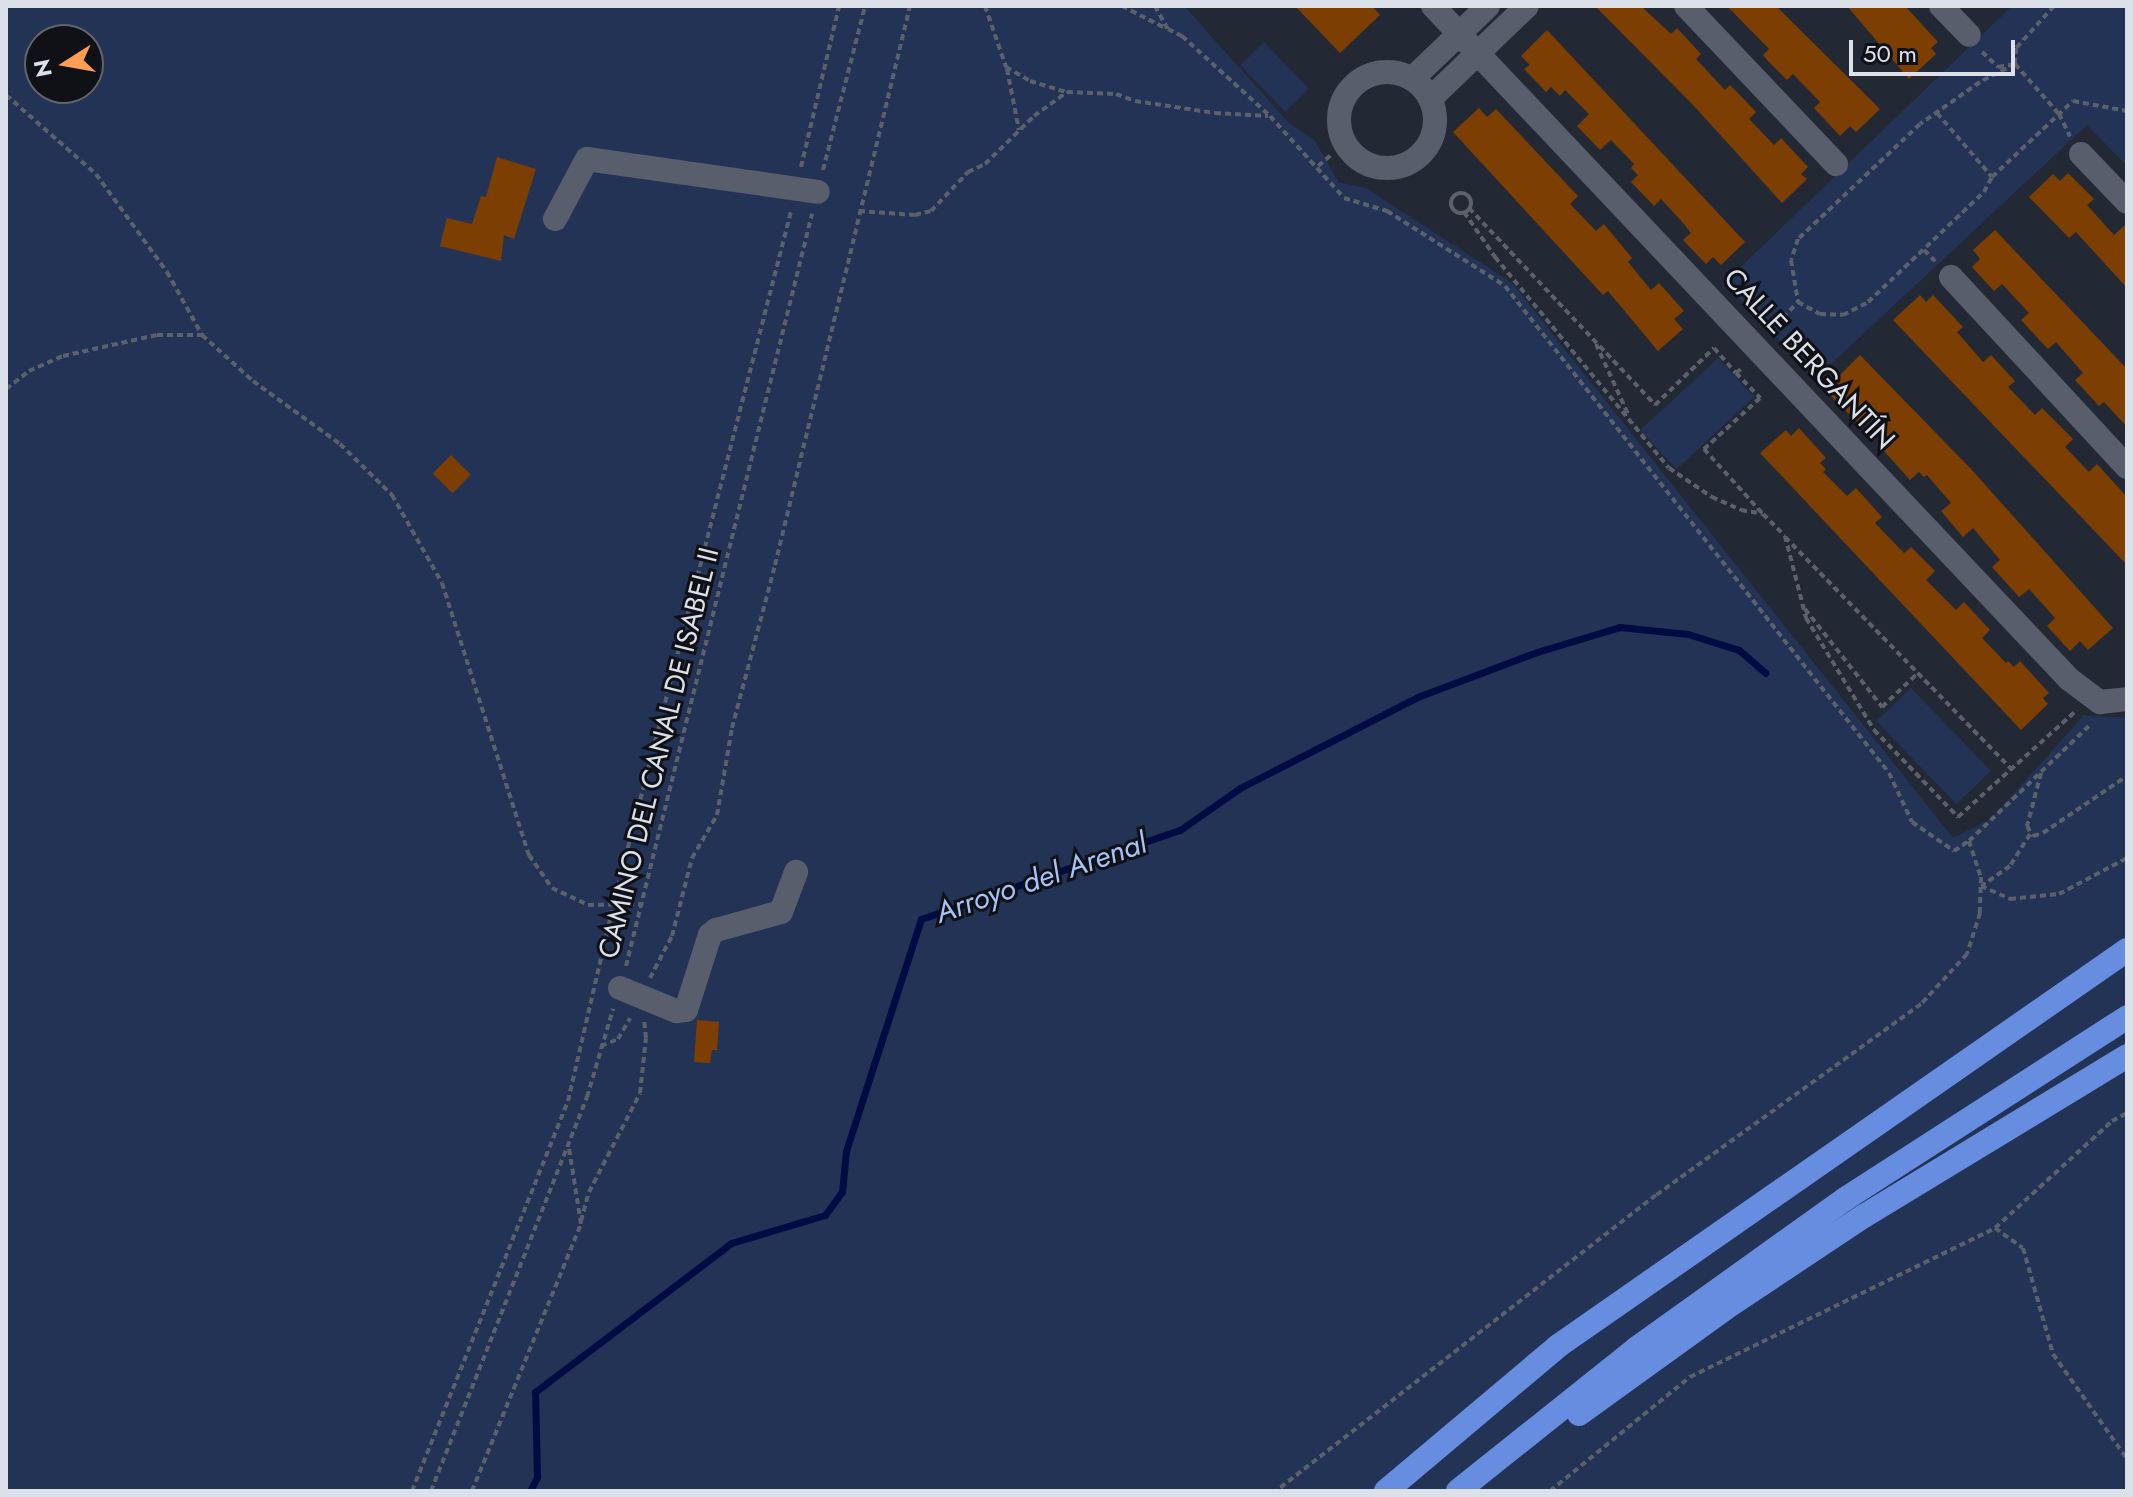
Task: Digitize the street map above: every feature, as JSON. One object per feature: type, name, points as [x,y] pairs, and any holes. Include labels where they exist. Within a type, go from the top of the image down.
[{"type":"highway","points":[[1386,1491],[1558,1346],[2127,950]]},
{"type":"highway","points":[[1458,1491],[1637,1348],[1845,1199],[2127,1017]]},
{"type":"highway","points":[[1493,1462],[1552,1433],[1733,1303],[1864,1216],[2127,1056]]},
{"type":"street","points":[[1433,6],[1459,34]]},
{"type":"street","points":[[1412,79],[1488,6]]},
{"type":"street","points":[[1430,99],[1527,6]]},
{"type":"street","points":[[1686,6],[1836,164]]},
{"type":"street","points":[[1941,6],[1971,39]]},
{"type":"street","name":"CALLE BERGANTÍN","points":[[1459,34],[2069,679],[2093,709]]},
{"type":"street","points":[[1381,72],[1412,79],[1430,99],[1435,116],[1434,134],[1425,150],[1412,163],[1394,168],[1376,168],[1360,160],[1347,147],[1339,116],[1352,87],[1381,72]]},
{"type":"street","points":[[2078,148],[2127,202]]},
{"type":"street","points":[[555,219],[587,159],[807,191]]},
{"type":"street","points":[[1947,273],[2127,467]]},
{"type":"street","points":[[2093,709],[2127,699]]},
{"type":"street","points":[[630,992],[676,1011],[686,1010],[710,935],[716,930],[781,912],[796,872]]},
{"type":"path","points":[[412,1491],[568,1101],[613,906],[807,191],[839,6]]},
{"type":"path","name":"CAMINO DEL CANAL DE ISABEL II","points":[[431,1491],[587,1097],[600,1046],[630,992],[643,904],[807,191],[865,6]]},
{"type":"path","points":[[600,1046],[618,1039],[630,992],[672,936],[692,858],[717,815],[732,728],[775,565],[910,6]]},
{"type":"path","points":[[985,6],[1006,67],[1019,130]]},
{"type":"path","points":[[989,17],[993,6]]},
{"type":"path","points":[[1122,6],[1182,36],[1270,116],[1344,198],[1387,211],[1505,286],[1889,773],[1912,822],[1954,851],[1969,841],[2042,771],[2093,709]]},
{"type":"path","points":[[1155,6],[1168,29]]},
{"type":"path","points":[[2054,6],[2016,48],[2015,64],[2059,114],[2078,148]]},
{"type":"path","points":[[1971,39],[1998,67],[2015,64]]},
{"type":"path","points":[[1798,302],[1791,260],[1798,239],[1920,124],[1980,82],[2015,64]]},
{"type":"path","points":[[1006,67],[1030,81],[1067,92],[1116,94],[1135,101],[1215,113],[1270,116]]},
{"type":"path","points":[[859,211],[915,215],[931,211],[968,172],[985,164],[1019,130],[1067,92]]},
{"type":"path","points":[[6,95],[96,174],[167,272],[202,335],[253,381],[340,444],[392,495],[442,583],[529,855],[552,888],[588,905],[643,904]]},
{"type":"path","points":[[1798,302],[1820,314],[1843,315],[1868,302],[1984,192],[1992,177],[2073,101],[2127,111]]},
{"type":"path","points":[[1937,113],[1992,177]]},
{"type":"path","points":[[1318,166],[1331,155]]},
{"type":"path","points":[[1467,210],[1455,211],[1451,206],[1455,194],[1467,195],[1467,210],[1495,257],[1669,468],[1684,481],[1741,510],[1763,514]]},
{"type":"path","points":[[1467,210],[1655,405],[1714,348],[1738,371],[1760,398],[1704,449],[1763,514],[2012,770]]},
{"type":"path","points":[[1924,250],[1947,273]]},
{"type":"path","points":[[1768,333],[1798,302]]},
{"type":"path","points":[[6,389],[29,371],[63,356],[157,335],[202,335]]},
{"type":"path","points":[[1593,339],[1631,422]]},
{"type":"path","points":[[1785,536],[1804,607],[1874,730],[1958,817],[2012,770],[2093,709]]},
{"type":"path","points":[[1804,607],[1882,707],[1918,673]]},
{"type":"path","points":[[2030,834],[2027,826],[2042,771]]},
{"type":"path","points":[[2030,834],[2043,833],[2127,776]]},
{"type":"path","points":[[1981,886],[2010,866],[2030,834]]},
{"type":"path","points":[[1276,1491],[1656,1195],[1921,1004],[1967,954],[1980,913],[1981,886],[1969,841]]},
{"type":"path","points":[[1981,886],[2010,899],[2059,894],[2127,858]]},
{"type":"path","points":[[472,1491],[581,1224],[589,1192],[640,1093],[646,1038],[630,992]]},
{"type":"path","points":[[1550,1491],[1690,1377],[1995,1228],[2112,1121],[2127,1113]]},
{"type":"path","points":[[568,1145],[581,1224]]},
{"type":"path","points":[[1995,1228],[2023,1248],[2053,1354],[2127,1459]]},
{"type":"shaded area","points":[[6,6],[1184,6],[1288,122],[1315,141],[1338,182],[1366,188],[1512,283],[1953,838],[1991,819],[2084,715],[2127,718],[2127,1491],[6,1491]]},
{"type":"shaded area","points":[[2012,6],[2127,6],[2127,166],[2087,125],[1816,378],[1724,283]]},
{"type":"shaded area","points":[[1264,42],[1309,89],[1285,112],[1240,65]]},
{"type":"shaded area","points":[[1718,358],[1754,397],[1677,469],[1640,430]]},
{"type":"shaded area","points":[[1911,688],[1991,771],[1956,804],[1876,721]]},
{"type":"building","points":[[1295,6],[1372,6],[1380,15],[1340,53]]},
{"type":"building","points":[[1595,6],[1641,6],[1671,34],[1677,28],[1701,54],[1696,59],[1725,90],[1730,85],[1756,112],[1749,119],[1774,145],[1781,138],[1808,167],[1801,174],[1807,179],[1782,203],[1694,106]]},
{"type":"building","points":[[1727,6],[1776,6],[1880,109],[1856,132],[1850,126],[1840,136],[1814,108],[1820,102],[1793,74],[1787,80],[1769,62],[1763,55],[1769,49]]},
{"type":"building","points":[[1847,6],[1905,6],[1938,42],[1931,48],[1936,54],[1909,79]]},
{"type":"building","points":[[1547,30],[1745,242],[1721,265],[1713,257],[1706,264],[1683,240],[1691,233],[1684,224],[1661,199],[1654,206],[1631,182],[1638,175],[1631,168],[1634,164],[1611,140],[1600,150],[1577,126],[1589,114],[1565,90],[1560,96],[1551,87],[1546,92],[1524,69],[1530,65],[1521,56]]},
{"type":"building","points":[[1479,108],[1487,117],[1496,109],[1578,196],[1570,204],[1596,231],[1604,224],[1632,258],[1628,262],[1651,290],[1659,283],[1684,311],[1674,319],[1683,329],[1658,351],[1608,291],[1603,295],[1453,132]]},
{"type":"building","points":[[497,157],[536,169],[514,239],[504,235],[501,261],[440,246],[447,218],[472,224],[481,196],[486,197]]},
{"type":"building","points":[[2068,173],[2094,199],[2087,205],[2114,235],[2127,223],[2127,288],[2076,232],[2069,238],[2029,197],[2053,174],[2060,181]]},
{"type":"building","points":[[1995,230],[2127,369],[2127,427],[2104,402],[2099,406],[2075,380],[2083,373],[2056,342],[2048,349],[2021,320],[2029,313],[2002,284],[1994,291],[1972,267],[1980,259],[1973,250]]},
{"type":"building","points":[[1920,295],[1926,302],[1933,295],[1963,327],[1957,332],[1983,362],[1991,355],[2015,381],[2008,387],[2035,415],[2042,408],[2073,439],[2065,447],[2089,472],[2097,464],[2127,497],[2127,565],[1893,320]]},
{"type":"building","points":[[1860,355],[1971,469],[2113,628],[2088,650],[2080,641],[2070,651],[2047,626],[2055,618],[2029,589],[2019,597],[1992,567],[2000,560],[1973,528],[1963,537],[1941,511],[1951,503],[1927,475],[1924,477],[1919,472],[1910,480],[1884,451],[1893,443],[1869,416],[1860,425],[1830,395],[1839,386],[1834,381]]},
{"type":"building","points":[[1799,428],[1826,458],[1820,463],[1826,469],[1823,472],[1847,496],[1856,488],[1882,517],[1875,523],[1904,553],[1911,547],[1935,571],[1926,580],[1956,610],[1964,602],[1990,630],[1982,638],[2006,663],[2008,661],[2014,667],[2020,661],[2049,693],[2043,698],[2048,704],[2021,730],[1760,453],[1786,430],[1791,436]]},
{"type":"building","points":[[451,455],[471,475],[452,493],[433,473]]},
{"type":"building","points":[[697,1020],[719,1022],[717,1050],[712,1050],[710,1063],[694,1062]]},
{"type":"waterway","name":"Arroyo del Arenal","points":[[530,1491],[537,1477],[535,1392],[731,1243],[825,1215],[842,1192],[846,1151],[921,919],[1180,830],[1240,788],[1420,696],[1537,652],[1620,627],[1688,634],[1739,650],[1765,673]]}]
